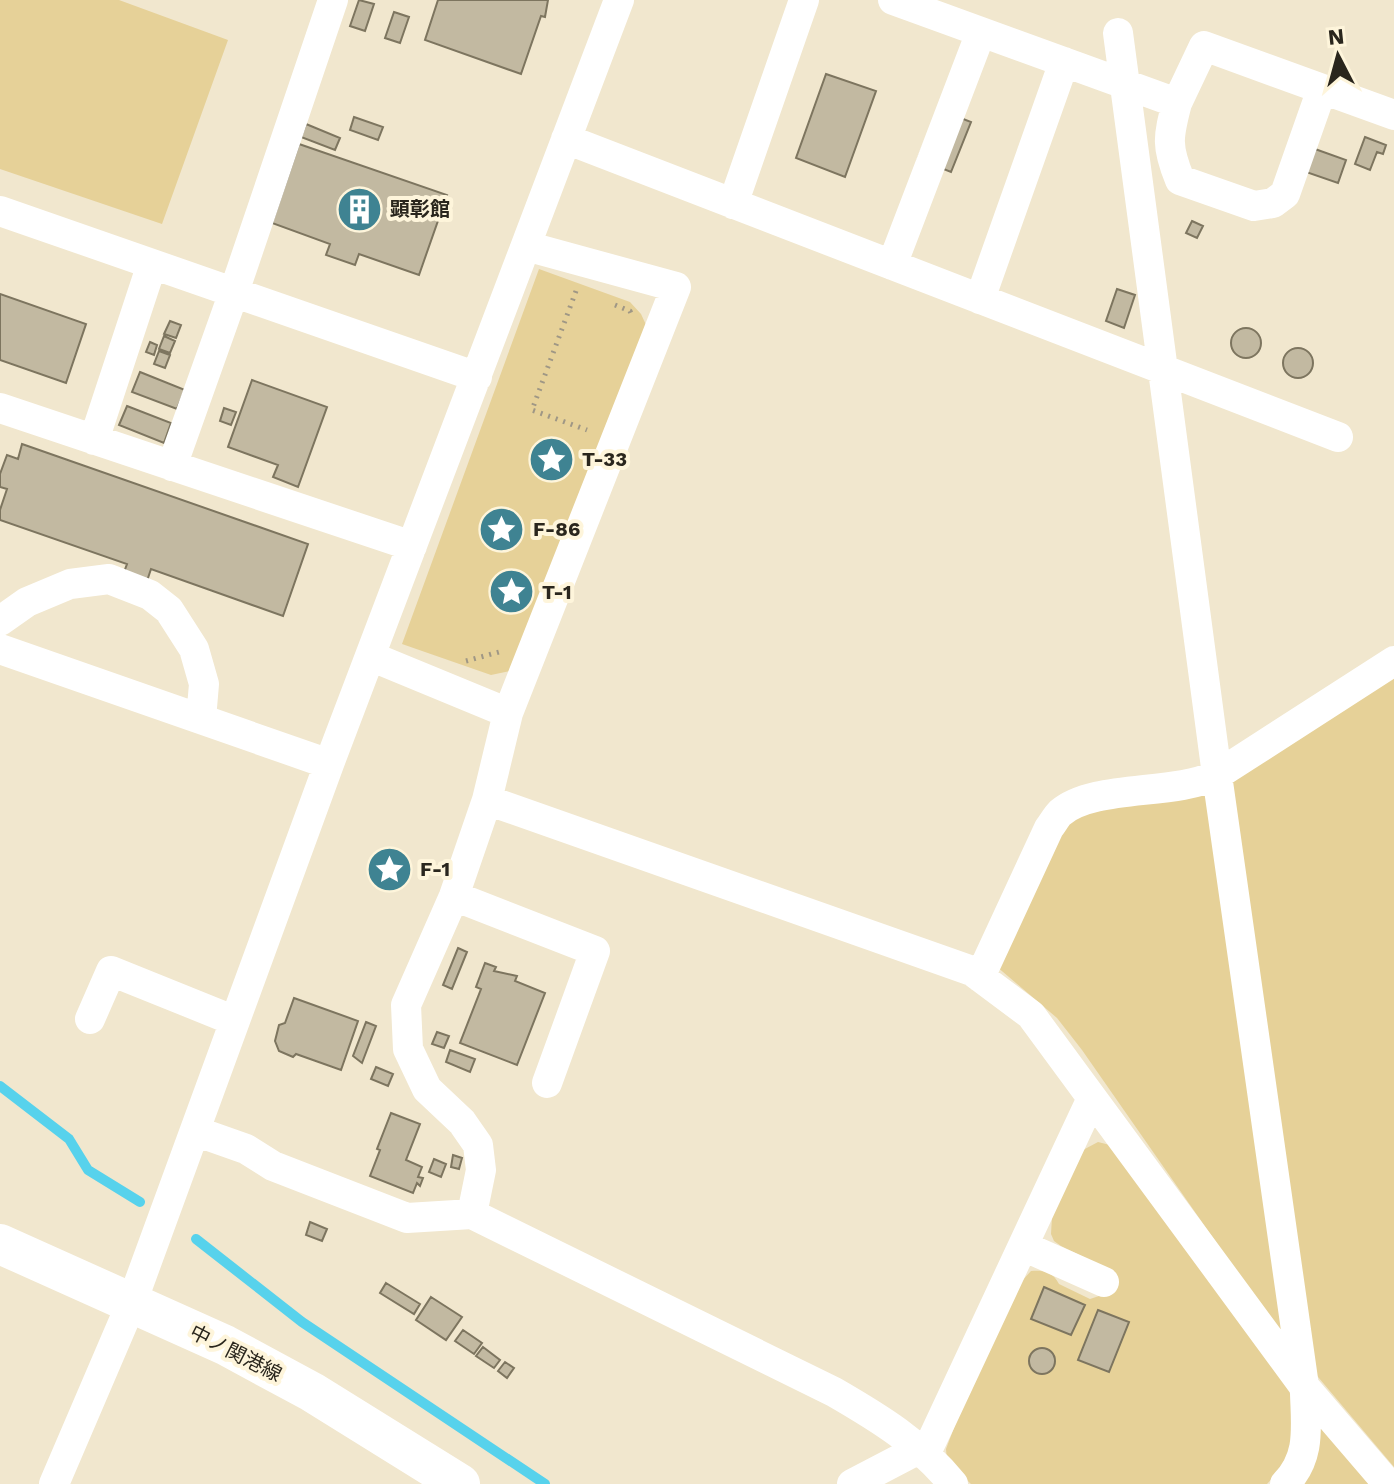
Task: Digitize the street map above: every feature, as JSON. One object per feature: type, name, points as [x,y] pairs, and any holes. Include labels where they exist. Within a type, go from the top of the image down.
[{"type":"main road","name":"中ノ関港線","points":[[0,1244],[225,1345],[312,1392],[460,1484]]},
{"type":"street","points":[[172,466],[333,0]]},
{"type":"street","points":[[54,1484],[132,1302],[329,764],[619,0]]},
{"type":"street","points":[[733,204],[804,0]]},
{"type":"street","points":[[893,0],[1177,103]]},
{"type":"street","points":[[892,265],[981,32]]},
{"type":"street","points":[[1118,33],[1122,83],[1303,1385],[1306,1443],[1297,1471],[1285,1484]]},
{"type":"street","points":[[1322,89],[1285,194],[1273,203],[1254,206],[1180,180],[1169,153],[1170,129],[1177,103],[1204,46],[1394,115]]},
{"type":"street","points":[[980,299],[1064,62]]},
{"type":"street","points":[[566,139],[1338,437]]},
{"type":"street","points":[[0,211],[477,377]]},
{"type":"street","points":[[472,1214],[481,1170],[478,1145],[462,1122],[427,1089],[408,1049],[406,1005],[454,896],[487,800],[508,713],[676,287],[526,246]]},
{"type":"street","points":[[94,440],[152,264]]},
{"type":"street","points":[[0,408],[412,546]]},
{"type":"street","points":[[0,621],[27,602],[70,584],[109,579],[150,595],[169,610],[194,649],[204,684],[201,719]]},
{"type":"street","points":[[0,649],[329,764]]},
{"type":"street","points":[[370,656],[508,713]]},
{"type":"street","points":[[980,977],[1049,828],[1059,814],[1077,803],[1097,797],[1179,787],[1217,775],[1394,661]]},
{"type":"street","points":[[487,800],[972,971],[1031,1015],[1303,1385],[1388,1484]]},
{"type":"street","points":[[454,896],[595,951],[547,1083]]},
{"type":"street","points":[[102,1006],[111,971],[235,1021]]},
{"type":"street","points":[[852,1484],[924,1451],[1092,1098]]},
{"type":"street","points":[[195,1131],[246,1149],[273,1166],[407,1218],[472,1214],[834,1392],[881,1419],[924,1451],[953,1484]]},
{"type":"street","points":[[1023,1246],[1104,1282]]},
{"type":"path","points":[[589,296],[575,291],[532,410],[601,436]]},
{"type":"path","points":[[603,301],[630,311],[634,326]]},
{"type":"path","points":[[458,664],[507,649]]},
{"type":"shaded area","points":[[0,0],[119,0],[228,40],[162,224],[0,169]]},
{"type":"shaded area","points":[[539,269],[630,302],[647,327],[510,671],[491,675],[402,644]]},
{"type":"shaded area","points":[[1394,677],[1394,1467],[1313,1371],[1227,784]]},
{"type":"shaded area","points":[[1214,786],[1294,1354],[1082,1050],[1057,1018],[996,966],[1059,833],[1075,816]]},
{"type":"shaded area","points":[[1098,1142],[1110,1145],[1297,1398],[1287,1454],[1267,1484],[971,1484],[947,1461],[946,1449],[955,1425],[1020,1283],[1031,1271],[1044,1272],[1051,1274],[1059,1284],[1090,1299],[1102,1295],[1114,1272],[1061,1246],[1051,1234],[1052,1217],[1083,1150]]},
{"type":"shaded area","points":[[1314,1413],[1375,1484],[1297,1484]]},
{"type":"building","points":[[359,0],[374,4],[365,31],[350,26]]},
{"type":"building","points":[[438,0],[548,0],[545,17],[541,16],[521,74],[425,40]]},
{"type":"building","points":[[394,12],[409,17],[400,43],[385,38]]},
{"type":"building","points":[[826,74],[876,91],[845,177],[796,158]]},
{"type":"building","points":[[938,109],[971,122],[951,172],[918,159]]},
{"type":"building","points":[[354,117],[383,127],[378,140],[350,130]]},
{"type":"building","points":[[306,124],[340,138],[335,150],[301,137]]},
{"type":"building","points":[[1365,137],[1386,145],[1383,154],[1377,152],[1370,170],[1355,164]]},
{"type":"building","name":"顕彰館","points":[[299,144],[447,195],[419,275],[359,254],[355,265],[326,255],[330,244],[272,223]]},
{"type":"building","points":[[1315,149],[1346,160],[1338,183],[1306,172]]},
{"type":"building","points":[[1192,221],[1203,226],[1197,238],[1186,233]]},
{"type":"building","points":[[1117,289],[1135,295],[1124,328],[1106,321]]},
{"type":"building","points":[[0,294],[86,324],[66,383],[0,360]]},
{"type":"building","points":[[170,321],[181,325],[176,338],[164,334]]},
{"type":"building","points":[[1246,328],[1257,332],[1261,343],[1257,354],[1246,358],[1235,354],[1231,343],[1235,332]]},
{"type":"building","points":[[164,336],[175,341],[170,353],[159,349]]},
{"type":"building","points":[[150,342],[157,345],[154,355],[146,352]]},
{"type":"building","points":[[1298,348],[1304,349],[1312,357],[1312,369],[1304,377],[1298,378],[1292,377],[1284,369],[1283,363],[1284,357],[1292,349]]},
{"type":"building","points":[[159,351],[170,355],[165,368],[154,364]]},
{"type":"building","points":[[140,372],[185,390],[177,409],[132,392]]},
{"type":"building","points":[[252,380],[327,407],[298,487],[273,477],[278,465],[228,447]]},
{"type":"building","points":[[127,406],[171,423],[164,443],[119,425]]},
{"type":"building","points":[[224,408],[236,412],[231,425],[220,421]]},
{"type":"building","points":[[22,444],[308,544],[283,616],[151,569],[141,599],[117,591],[127,564],[0,520],[7,489],[0,487],[0,474],[7,455],[18,459]]},
{"type":"building","points":[[458,948],[467,952],[452,989],[443,985]]},
{"type":"building","points":[[485,963],[496,967],[494,971],[517,976],[515,981],[545,993],[517,1065],[460,1043],[481,989],[476,987]]},
{"type":"building","points":[[294,998],[358,1021],[341,1070],[279,1051],[275,1041],[279,1025],[285,1023]]},
{"type":"building","points":[[366,1022],[376,1026],[362,1063],[353,1056]]},
{"type":"building","points":[[437,1032],[449,1036],[444,1048],[432,1044]]},
{"type":"building","points":[[450,1050],[475,1059],[470,1072],[446,1062]]},
{"type":"building","points":[[376,1067],[393,1074],[388,1086],[371,1079]]},
{"type":"building","points":[[391,1113],[420,1124],[406,1160],[422,1167],[418,1177],[423,1178],[413,1193],[370,1176]]},
{"type":"building","points":[[453,1155],[462,1158],[459,1169],[451,1167]]},
{"type":"building","points":[[434,1159],[446,1164],[441,1177],[429,1172]]},
{"type":"building","points":[[310,1222],[327,1229],[322,1241],[306,1235]]},
{"type":"building","points":[[386,1283],[420,1304],[414,1314],[380,1293]]},
{"type":"building","points":[[1044,1287],[1085,1305],[1071,1335],[1031,1319]]},
{"type":"building","points":[[431,1297],[462,1317],[446,1340],[416,1320]]},
{"type":"building","points":[[1098,1310],[1129,1322],[1109,1372],[1078,1360]]},
{"type":"building","points":[[463,1330],[482,1343],[474,1354],[455,1341]]},
{"type":"building","points":[[483,1347],[500,1360],[494,1368],[476,1356]]},
{"type":"building","points":[[1042,1348],[1051,1352],[1055,1361],[1051,1370],[1042,1374],[1033,1370],[1029,1361],[1033,1352]]},
{"type":"building","points":[[505,1362],[514,1368],[507,1378],[498,1371]]},
{"type":"waterway","points":[[0,1086],[69,1139],[88,1170],[140,1202]]},
{"type":"waterway","points":[[196,1239],[302,1322],[545,1484]]},
{"type":"place","name":"顕彰館","points":[[359,209]]},
{"type":"place","name":"T-33","points":[[551,459]]},
{"type":"place","name":"F-86","points":[[502,529]]},
{"type":"place","name":"T-1","points":[[511,592]]},
{"type":"place","name":"F-1","points":[[389,869]]}]
